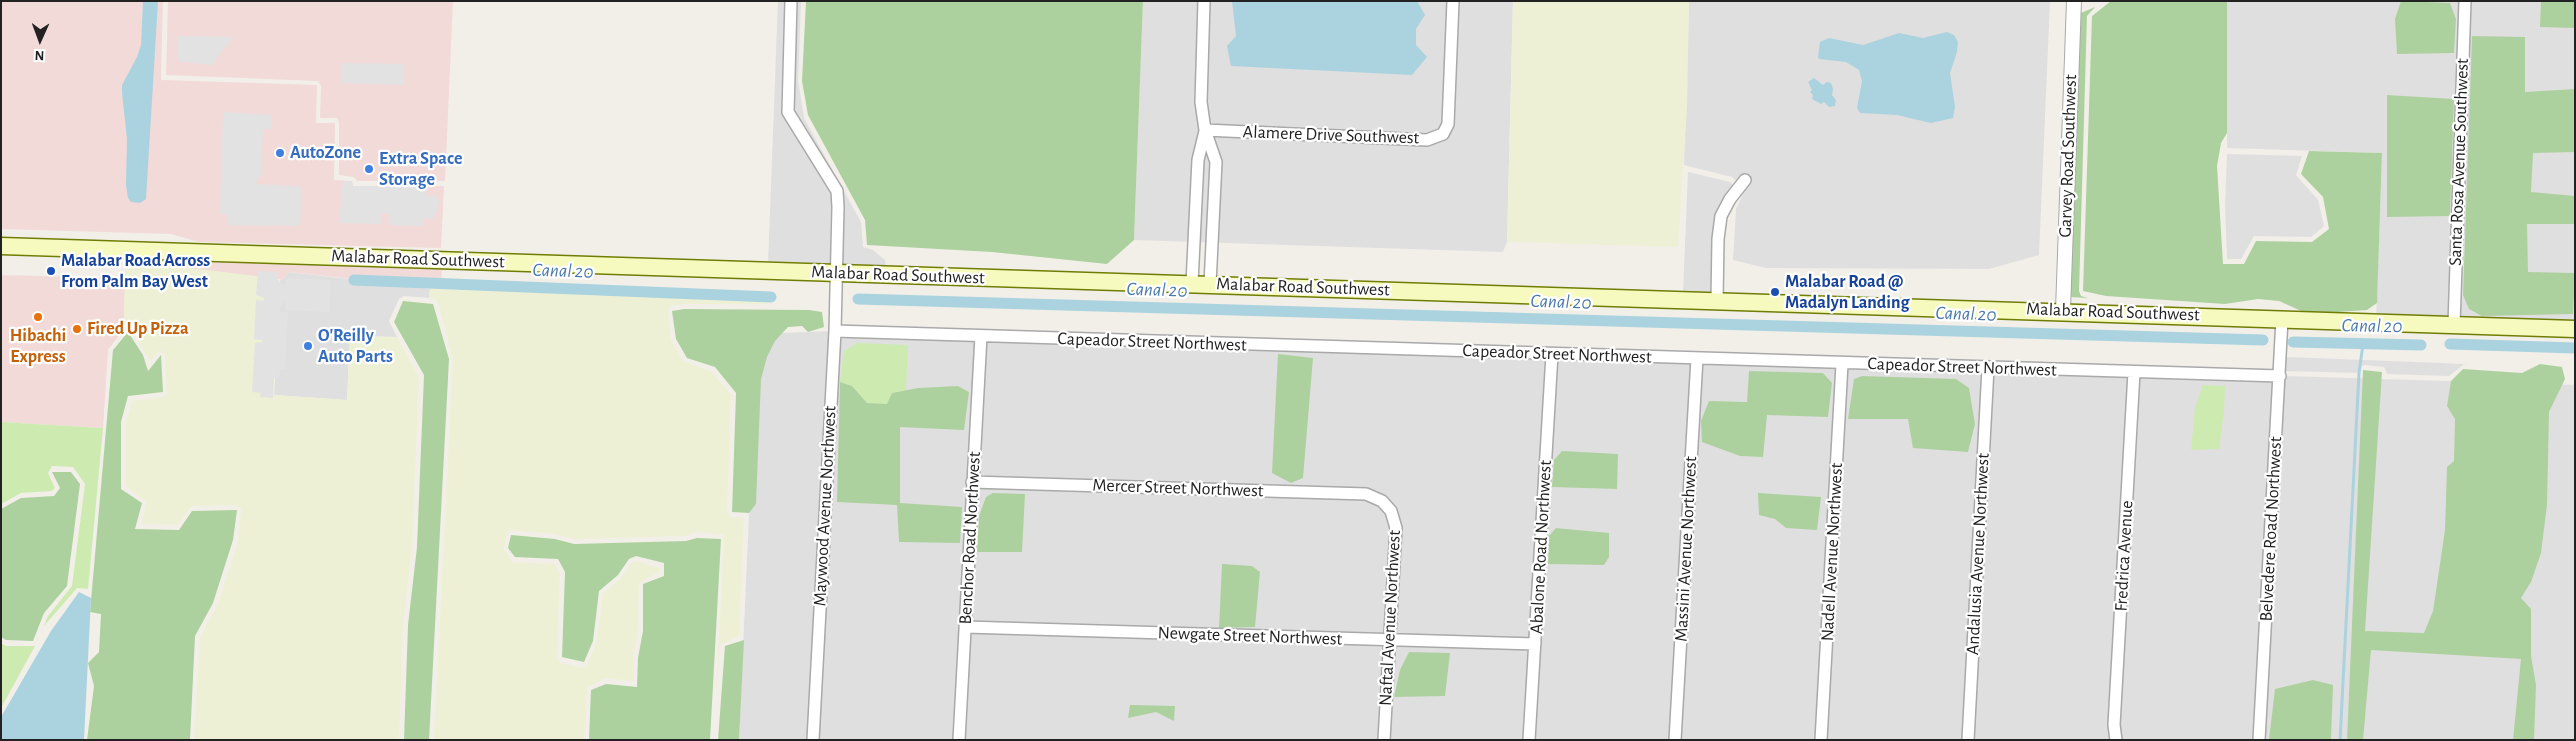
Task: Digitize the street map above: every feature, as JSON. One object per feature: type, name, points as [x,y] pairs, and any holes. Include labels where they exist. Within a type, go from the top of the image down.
[{"type":"main road","name":"Malabar Road Southwest","points":[[1,246],[2063,310],[2575,328]]},
{"type":"street","name":"Maywood Avenue Northwest","points":[[791,1],[786,105],[793,123],[837,191],[838,207],[834,331],[813,740]]},
{"type":"street","points":[[1204,1],[1201,102],[1205,130],[1216,162],[1210,284]]},
{"type":"street","name":"Alamere Drive Southwest","points":[[1205,130],[1426,140],[1443,134],[1448,124],[1453,1]]},
{"type":"street","name":"Garvey Road Southwest","points":[[2063,310],[2074,1]]},
{"type":"street","name":"Santa Rosa Avenue Southwest","points":[[2454,324],[2465,1]]},
{"type":"street","points":[[1192,283],[1198,160],[1205,130]]},
{"type":"street","points":[[1717,300],[1718,239],[1721,216],[1730,199],[1745,180]]},
{"type":"street","name":"Belvedere Road Northwest","points":[[2259,740],[2282,319]]},
{"type":"street","name":"Capeador Street Northwest","points":[[834,331],[1842,364],[2280,376]]},
{"type":"street","name":"Benchor Road Northwest","points":[[959,740],[981,336]]},
{"type":"street","name":"Abalone Road Northwest","points":[[1529,740],[1552,354]]},
{"type":"street","name":"Massini Avenue Northwest","points":[[1675,740],[1698,358]]},
{"type":"street","name":"Nadell Avenue Northwest","points":[[1821,740],[1842,364]]},
{"type":"street","name":"Andalusia Avenue Northwest","points":[[1968,740],[1988,368]]},
{"type":"street","name":"Fredrica Avenue","points":[[2116,740],[2115,717],[2134,372]]},
{"type":"street","name":"Mercer Street Northwest","points":[[972,482],[1366,494],[1382,501]]},
{"type":"street","name":"Naftal Avenue Northwest","points":[[1382,501],[1391,510],[1396,528],[1384,740]]},
{"type":"street","name":"Newgate Street Northwest","points":[[966,627],[1535,644]]},
{"type":"shaded area","points":[[1,1],[163,1],[161,80],[317,85],[316,123],[335,123],[334,180],[352,181],[353,186],[444,186],[441,248],[199,242],[171,234],[1,229]]},
{"type":"shaded area","points":[[168,1],[453,1],[445,181],[357,181],[354,177],[339,175],[339,122],[337,118],[320,118],[321,86],[318,81],[166,75]]},
{"type":"shaded area","points":[[778,1],[785,1],[781,104],[783,115],[831,194],[830,266],[768,264]]},
{"type":"shaded area","points":[[796,1],[801,1],[798,81],[804,118],[861,222],[863,247],[873,250],[885,260],[886,268],[841,267],[844,208],[842,191],[793,110]]},
{"type":"shaded area","points":[[1143,1],[1513,1],[1507,242],[1503,252],[1134,240]]},
{"type":"shaded area","points":[[1689,1],[2050,1],[2039,255],[1989,269],[1766,268],[1733,260],[1736,209],[1745,190],[1732,177],[1684,165]]},
{"type":"shaded area","points":[[2227,1],[2575,1],[2575,329],[2376,322],[2382,153],[2227,148]]},
{"type":"shaded area","points":[[177,36],[233,37],[212,65],[181,62],[178,59]]},
{"type":"shaded area","points":[[342,63],[404,64],[404,85],[341,83]]},
{"type":"shaded area","points":[[223,112],[272,115],[272,129],[263,129],[261,176],[254,184],[296,186],[302,189],[300,226],[228,225],[228,215],[220,214]]},
{"type":"shaded area","points":[[2227,154],[2302,156],[2296,175],[2318,200],[2324,226],[2311,237],[2254,236],[2241,259],[2227,259],[2225,206]]},
{"type":"shaded area","points":[[1688,172],[1730,182],[1733,185],[1715,216],[1712,239],[1711,294],[1683,293]]},
{"type":"shaded area","points":[[343,181],[352,181],[353,186],[427,186],[426,196],[436,196],[439,200],[438,209],[433,219],[423,218],[423,226],[389,225],[389,214],[382,214],[382,224],[339,223]]},
{"type":"shaded area","points":[[126,255],[442,266],[441,289],[290,272],[280,281],[125,260]]},
{"type":"shaded area","points":[[258,271],[277,272],[277,279],[283,285],[286,285],[286,278],[331,280],[329,312],[286,310],[285,301],[280,307],[280,312],[288,312],[285,369],[280,369],[279,378],[274,378],[273,398],[260,397],[261,393],[252,392],[255,343],[263,342],[262,340],[254,339],[256,300],[263,301],[265,298],[256,295]]},
{"type":"shaded area","points":[[290,272],[430,289],[429,298],[404,296],[399,299],[389,321],[397,337],[350,336],[347,400],[274,395],[280,281]]},
{"type":"shaded area","points":[[1,275],[125,278],[124,329],[108,350],[103,428],[1,422]]},
{"type":"shaded area","points":[[835,331],[2575,385],[2575,740],[739,740],[757,334]]},
{"type":"shaded area","points":[[2286,357],[2464,364],[2449,376],[2387,374],[2384,367],[2364,365],[2360,367],[2359,373],[2285,371]]},
{"type":"green space","points":[[806,1],[1143,1],[1134,240],[1107,264],[992,252],[867,245],[865,220],[808,115],[802,81]]},
{"type":"green space","points":[[1513,1],[1689,1],[1687,107],[1678,247],[1507,242]]},
{"type":"green space","points":[[2111,1],[2227,1],[2227,133],[2221,143],[2217,166],[2223,264],[2244,264],[2256,241],[2312,242],[2329,229],[2323,197],[2301,174],[2309,151],[2382,153],[2377,303],[2367,310],[2308,314],[2279,301],[2258,299],[2225,304],[2106,296],[2083,291],[2092,16]]},
{"type":"green space","points":[[2401,1],[2450,3],[2456,19],[2454,53],[2397,54],[2395,19]]},
{"type":"green space","points":[[2541,1],[2575,1],[2575,28],[2540,27]]},
{"type":"green space","points":[[2095,7],[2087,16],[2079,291],[2081,296],[2088,298],[2069,297],[2081,13]]},
{"type":"green space","points":[[2472,36],[2525,37],[2525,92],[2575,89],[2575,152],[2533,153],[2531,192],[2575,196],[2575,224],[2527,224],[2528,272],[2575,273],[2573,314],[2482,316],[2469,309],[2463,295]]},
{"type":"green space","points":[[2387,95],[2454,99],[2450,216],[2387,217]]},
{"type":"green space","points":[[125,260],[280,279],[274,395],[347,400],[350,336],[397,337],[419,377],[412,547],[403,625],[399,740],[194,740],[200,637],[218,604],[238,542],[241,509],[236,505],[192,506],[177,525],[142,524],[146,502],[126,486],[126,423],[132,401],[167,395],[165,355],[160,350],[150,361],[131,329],[128,327],[124,329]]},
{"type":"green space","points":[[430,289],[767,293],[767,304],[684,304],[670,306],[668,310],[671,340],[683,361],[712,372],[731,395],[727,512],[730,517],[744,518],[739,636],[720,645],[716,700],[724,535],[697,532],[685,536],[575,539],[555,534],[510,530],[507,533],[504,549],[512,562],[555,564],[560,573],[557,657],[561,663],[583,668],[587,666],[597,641],[603,593],[620,579],[631,563],[637,561],[659,568],[659,572],[639,583],[638,631],[633,656],[633,681],[605,678],[587,688],[584,740],[434,740],[453,359],[438,302],[435,299],[429,298]]},
{"type":"green space","points":[[403,301],[433,304],[449,359],[429,740],[404,740],[408,625],[417,547],[424,375],[394,322]]},
{"type":"green space","points":[[684,309],[809,310],[822,312],[824,327],[808,332],[802,326],[788,327],[775,341],[767,357],[761,379],[756,504],[749,513],[732,512],[736,393],[715,367],[687,358],[676,339],[672,311]]},
{"type":"green space","points":[[128,332],[143,355],[148,371],[161,355],[163,392],[128,396],[121,422],[121,489],[142,503],[135,529],[179,530],[192,511],[237,510],[233,540],[213,603],[195,636],[190,740],[87,740],[94,686],[88,663],[99,652],[101,614],[90,612],[113,350]]},
{"type":"green space","points":[[857,343],[908,345],[906,390],[892,393],[887,404],[867,403],[852,386],[840,382],[844,351]]},
{"type":"green space","points":[[1278,354],[1313,358],[1303,478],[1291,483],[1272,473]]},
{"type":"green space","points":[[2540,364],[2562,367],[2565,379],[2549,412],[2547,505],[2541,553],[2531,582],[2521,598],[2531,609],[2531,656],[2536,685],[2534,740],[2513,740],[2521,659],[2371,650],[2363,740],[2347,740],[2363,370],[2382,372],[2365,631],[2424,633],[2433,611],[2445,530],[2447,467],[2454,461],[2455,419],[2447,406],[2451,381],[2463,369],[2522,373]]},
{"type":"green space","points":[[1749,371],[1823,373],[1832,383],[1828,417],[1767,415],[1763,457],[1740,456],[1702,442],[1701,421],[1709,401],[1747,402]]},
{"type":"green space","points":[[1862,376],[1956,379],[1969,388],[1975,424],[1968,452],[1913,448],[1908,419],[1848,419],[1854,379]]},
{"type":"green space","points":[[840,382],[852,386],[867,403],[887,404],[892,393],[918,388],[958,386],[969,392],[964,430],[900,427],[900,503],[962,507],[960,543],[899,542],[897,505],[837,502]]},
{"type":"green space","points":[[2203,385],[2225,386],[2219,449],[2191,450],[2195,407]]},
{"type":"green space","points":[[1,422],[103,428],[88,589],[77,588],[44,626],[41,633],[48,616],[72,586],[85,484],[73,467],[52,466],[48,473],[55,488],[52,491],[21,493],[1,504]]},
{"type":"green space","points":[[1562,451],[1618,454],[1617,489],[1552,487],[1554,460]]},
{"type":"green space","points":[[52,472],[71,472],[80,484],[67,586],[44,613],[33,641],[6,640],[1,637],[1,509],[21,498],[54,496],[60,488]]},
{"type":"green space","points":[[993,493],[1025,494],[1022,552],[977,552],[979,516],[986,497]]},
{"type":"green space","points":[[1758,493],[1821,497],[1817,530],[1786,528],[1775,519],[1759,515]]},
{"type":"green space","points":[[1556,528],[1609,533],[1609,557],[1604,565],[1548,564],[1549,536]]},
{"type":"green space","points":[[511,535],[555,539],[574,544],[686,541],[697,538],[721,539],[710,740],[589,740],[591,690],[606,684],[637,687],[638,658],[643,631],[643,584],[664,576],[664,563],[636,556],[629,559],[618,575],[599,591],[593,641],[584,662],[562,657],[565,572],[558,559],[515,557],[508,548]]},
{"type":"green space","points":[[1222,564],[1252,566],[1260,572],[1255,627],[1219,628]]},
{"type":"green space","points":[[744,640],[739,740],[718,740],[725,646]]},
{"type":"green space","points":[[1,643],[6,646],[35,646],[1,708]]},
{"type":"green space","points":[[1409,652],[1450,653],[1445,696],[1394,697],[1400,670]]},
{"type":"green space","points":[[2313,680],[2333,685],[2331,740],[2269,740],[2275,689]]},
{"type":"green space","points":[[1130,705],[1175,706],[1174,721],[1156,712],[1128,718]]},
{"type":"water","points":[[143,1],[158,1],[146,199],[140,203],[131,202],[128,198],[126,185],[127,139],[122,85],[137,57],[141,45]]},
{"type":"water","points":[[1232,1],[1417,1],[1425,15],[1416,29],[1416,45],[1427,57],[1412,75],[1231,66],[1227,46],[1236,36]]},
{"type":"water","points":[[1947,32],[1954,35],[1958,42],[1957,52],[1950,73],[1955,107],[1953,118],[1931,123],[1897,115],[1860,113],[1857,108],[1862,81],[1859,70],[1846,62],[1819,59],[1818,57],[1820,42],[1829,38],[1863,45],[1899,33],[1923,38]]},
{"type":"water","points":[[1814,78],[1823,85],[1827,82],[1831,83],[1832,95],[1836,100],[1835,106],[1829,107],[1824,102],[1821,104],[1812,99],[1813,95],[1810,92],[1812,90],[1808,82]]},
{"type":"water","points":[[79,592],[91,598],[84,740],[1,740],[1,717],[51,631]]},
{"type":"waterway","name":"Canal 20","points":[[354,280],[771,297]]},
{"type":"waterway","name":"Canal 20","points":[[858,299],[2263,340]]},
{"type":"waterway","name":"Canal 20","points":[[2293,342],[2421,345]]},
{"type":"waterway","points":[[2340,740],[2359,373],[2363,344]]},
{"type":"waterway","name":"Canal 20","points":[[2450,344],[2575,348]]},
{"type":"place","name":"AutoZone","points":[[280,153]]},
{"type":"place","name":"Extra Space Storage","points":[[369,169]]},
{"type":"place","name":"Malabar Road Across From Palm Bay West","points":[[51,271]]},
{"type":"place","name":"Malabar Road @ Madalyn Landing","points":[[1775,292]]},
{"type":"place","name":"Hibachi Express","points":[[38,317]]},
{"type":"place","name":"Fired Up Pizza","points":[[77,329]]},
{"type":"place","name":"O'Reilly Auto Parts","points":[[308,346]]}]
